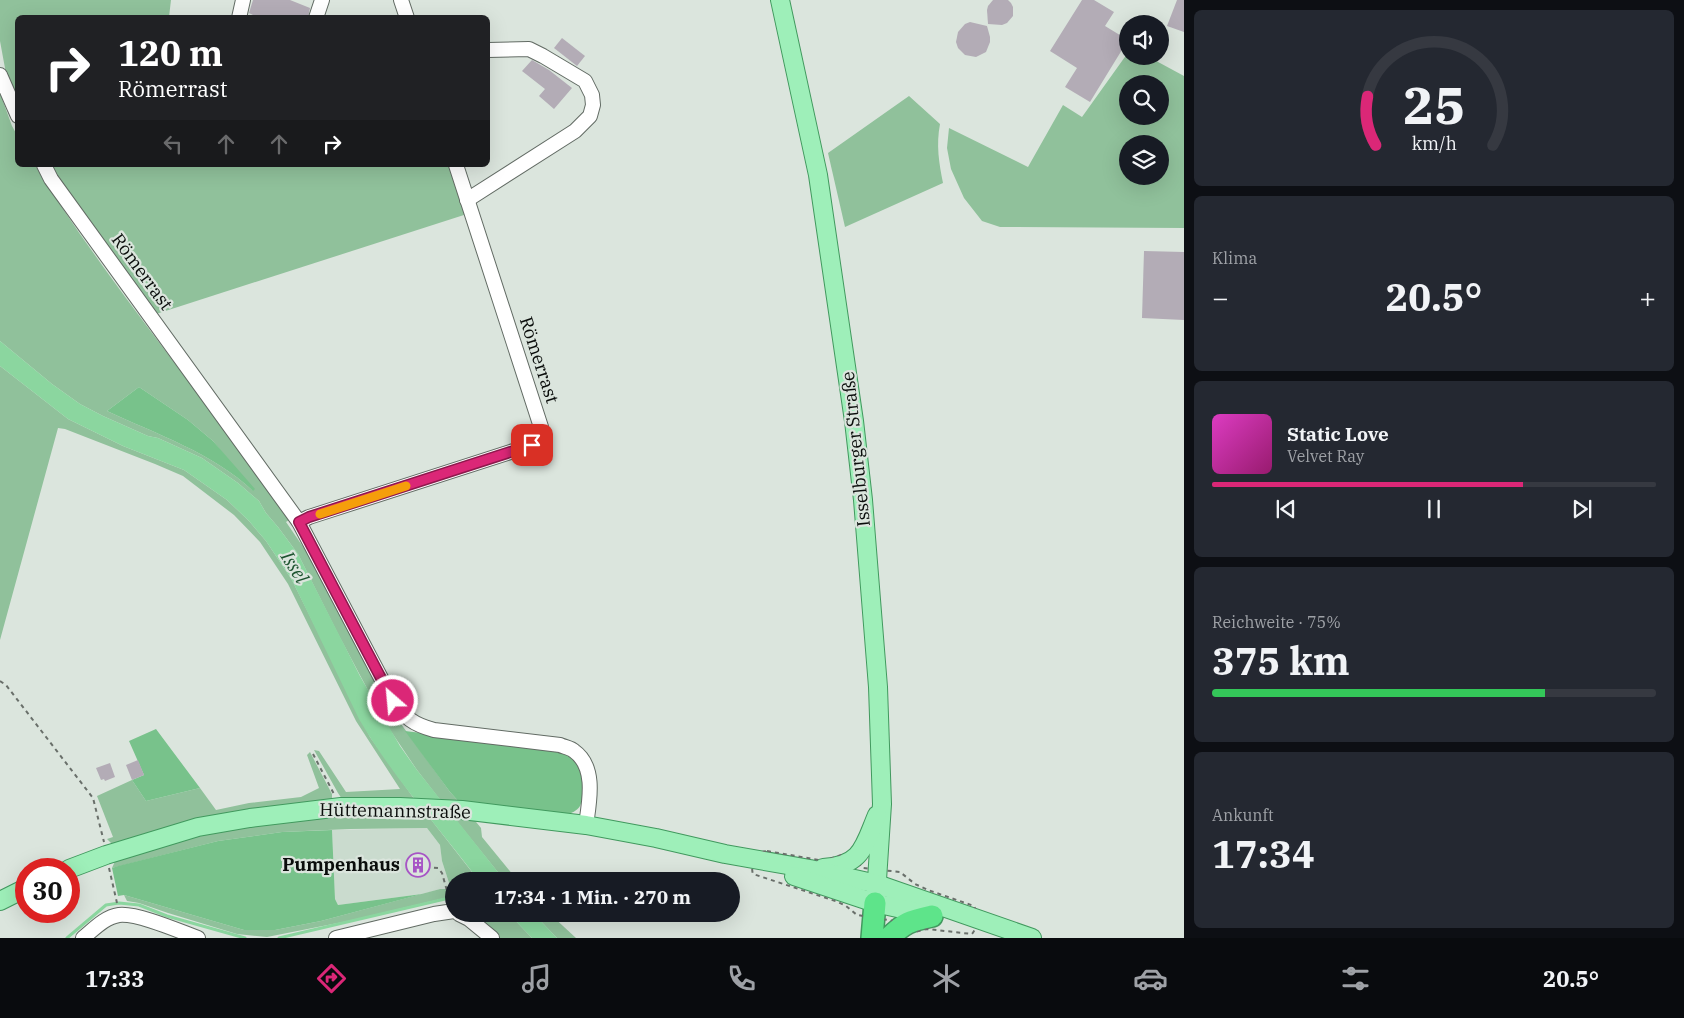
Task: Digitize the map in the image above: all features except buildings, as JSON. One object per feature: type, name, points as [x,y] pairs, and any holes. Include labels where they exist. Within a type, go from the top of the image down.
[{"type":"highway","points":[[872,938],[876,893]]},
{"type":"highway","points":[[889,938],[900,927],[910,921],[932,916]]},
{"type":"main road","name":"Isselburger Straße","points":[[780,0],[818,175],[854,421],[878,687],[882,804],[876,893]]},
{"type":"main road","points":[[810,869],[842,866],[854,859],[865,844],[882,804]]},
{"type":"main road","name":"Hüttemannstraße","points":[[80,865],[106,855],[198,828],[250,818],[341,807],[400,807],[462,810],[586,825],[656,838],[725,854],[876,893]]},
{"type":"main road","name":"Hüttemannstraße","points":[[725,854],[810,869],[876,893]]},
{"type":"main road","points":[[876,893],[932,916],[1024,938]]},
{"type":"main road","points":[[876,893],[1032,938]]},
{"type":"main road","points":[[0,901],[15,894]]},
{"type":"street","points":[[240,15],[243,0]]},
{"type":"street","points":[[317,15],[322,0]]},
{"type":"street","points":[[401,0],[406,15]]},
{"type":"street","points":[[467,200],[575,131],[590,116],[593,105],[592,95],[585,81],[543,56],[529,49],[490,50]]},
{"type":"street","points":[[0,75],[15,109]]},
{"type":"street","name":"Römerrast","points":[[45,167],[51,179],[299,522],[393,701],[406,718],[418,726],[434,730],[560,745],[575,751],[586,766],[590,788],[586,825]]},
{"type":"street","name":"Römerrast","points":[[299,522],[309,517],[532,445],[540,437],[541,427],[457,167]]},
{"type":"street","points":[[336,938],[445,914]]},
{"type":"street","points":[[83,938],[103,922],[119,915],[139,918],[198,938]]},
{"type":"street","points":[[473,922],[492,938]]},
{"type":"path","points":[[0,681],[6,685],[94,798],[116,901]]},
{"type":"path","points":[[313,754],[341,807]]},
{"type":"path","points":[[426,868],[438,868],[445,882]]},
{"type":"shaded area","points":[[0,0],[171,0],[169,15],[15,15],[15,96],[7,79],[0,41]]},
{"type":"shaded area","points":[[1119,65],[1164,65],[1184,76],[1184,228],[1000,227],[982,221],[964,198],[951,169],[947,148],[949,128],[1028,167],[1063,105],[1082,117]]},
{"type":"shaded area","points":[[0,93],[15,131],[15,167],[36,167],[107,272],[245,457],[289,520],[286,522],[317,567],[359,651],[396,717],[460,803],[441,801],[417,770],[386,724],[298,554],[259,501],[238,483],[202,458],[103,416],[80,404],[52,384],[0,341]],"holes":[[[139,387],[188,420],[213,441],[253,491],[202,455],[107,411]]]},
{"type":"shaded area","points":[[909,96],[940,124],[938,154],[943,183],[845,227],[828,153]]},
{"type":"shaded area","points":[[52,167],[451,167],[467,214],[153,315],[58,180]]},
{"type":"shaded area","points":[[0,366],[68,419],[123,446],[184,470],[227,500],[249,521],[266,541],[292,580],[370,737],[415,800],[342,799],[338,793],[314,750],[319,751],[346,792],[400,789],[356,721],[288,584],[260,542],[234,515],[183,476],[65,429],[58,428],[0,640]]},
{"type":"shaded area","points":[[139,387],[188,420],[213,441],[255,489],[253,491],[202,455],[107,411]]},
{"type":"shaded area","points":[[156,729],[200,788],[146,801],[132,780],[144,775],[129,741]]},
{"type":"shaded area","points":[[405,731],[554,749],[567,754],[577,765],[582,776],[583,795],[580,806],[576,811],[567,815],[460,803]]},
{"type":"shaded area","points":[[310,752],[332,794],[330,802],[117,844],[111,843],[107,839],[113,837],[97,796],[132,780],[146,801],[200,788],[216,810],[249,803],[301,797],[319,788],[307,755]]},
{"type":"shaded area","points":[[354,814],[429,817],[472,872],[446,872],[440,845],[427,828],[282,832],[218,841],[112,868],[116,859],[218,830]]},
{"type":"shaded area","points":[[472,817],[481,828],[482,837],[511,872],[498,872],[455,819],[471,819]]},
{"type":"shaded area","points":[[427,828],[440,845],[446,872],[445,889],[422,894],[338,905],[335,899],[332,830]]},
{"type":"shaded area","points":[[332,830],[335,899],[338,905],[422,894],[321,921],[275,930],[244,930],[124,895],[118,896],[112,868],[118,866],[218,841],[282,832]]},
{"type":"shaded area","points":[[445,889],[445,898],[348,921],[267,937],[237,934],[139,903],[127,901],[124,895],[244,930],[275,930],[321,921]]},
{"type":"shaded area","points":[[476,922],[517,922],[532,938],[497,938]]},
{"type":"shaded area","points":[[542,922],[559,922],[576,938],[557,938]]},
{"type":"water","name":"Issel","points":[[0,341],[52,384],[80,404],[148,436],[158,438],[202,458],[238,483],[259,501],[298,554],[360,676],[400,746],[498,872],[472,872],[386,762],[359,719],[292,580],[266,541],[249,521],[227,500],[184,470],[123,446],[68,419],[0,366]]},
{"type":"water","points":[[517,922],[542,922],[557,938],[532,938]]},
{"type":"waterway","points":[[279,938],[445,899]]},
{"type":"waterway","points":[[67,938],[106,905],[119,903],[139,905],[167,916],[245,938]]},
{"type":"slow traffic","points":[[320,514],[406,486]]},
{"type":"place","name":"Pumpenhaus","points":[[418,865]]},
{"type":"route","points":[[393,701],[299,522],[309,517],[532,445]]}]
